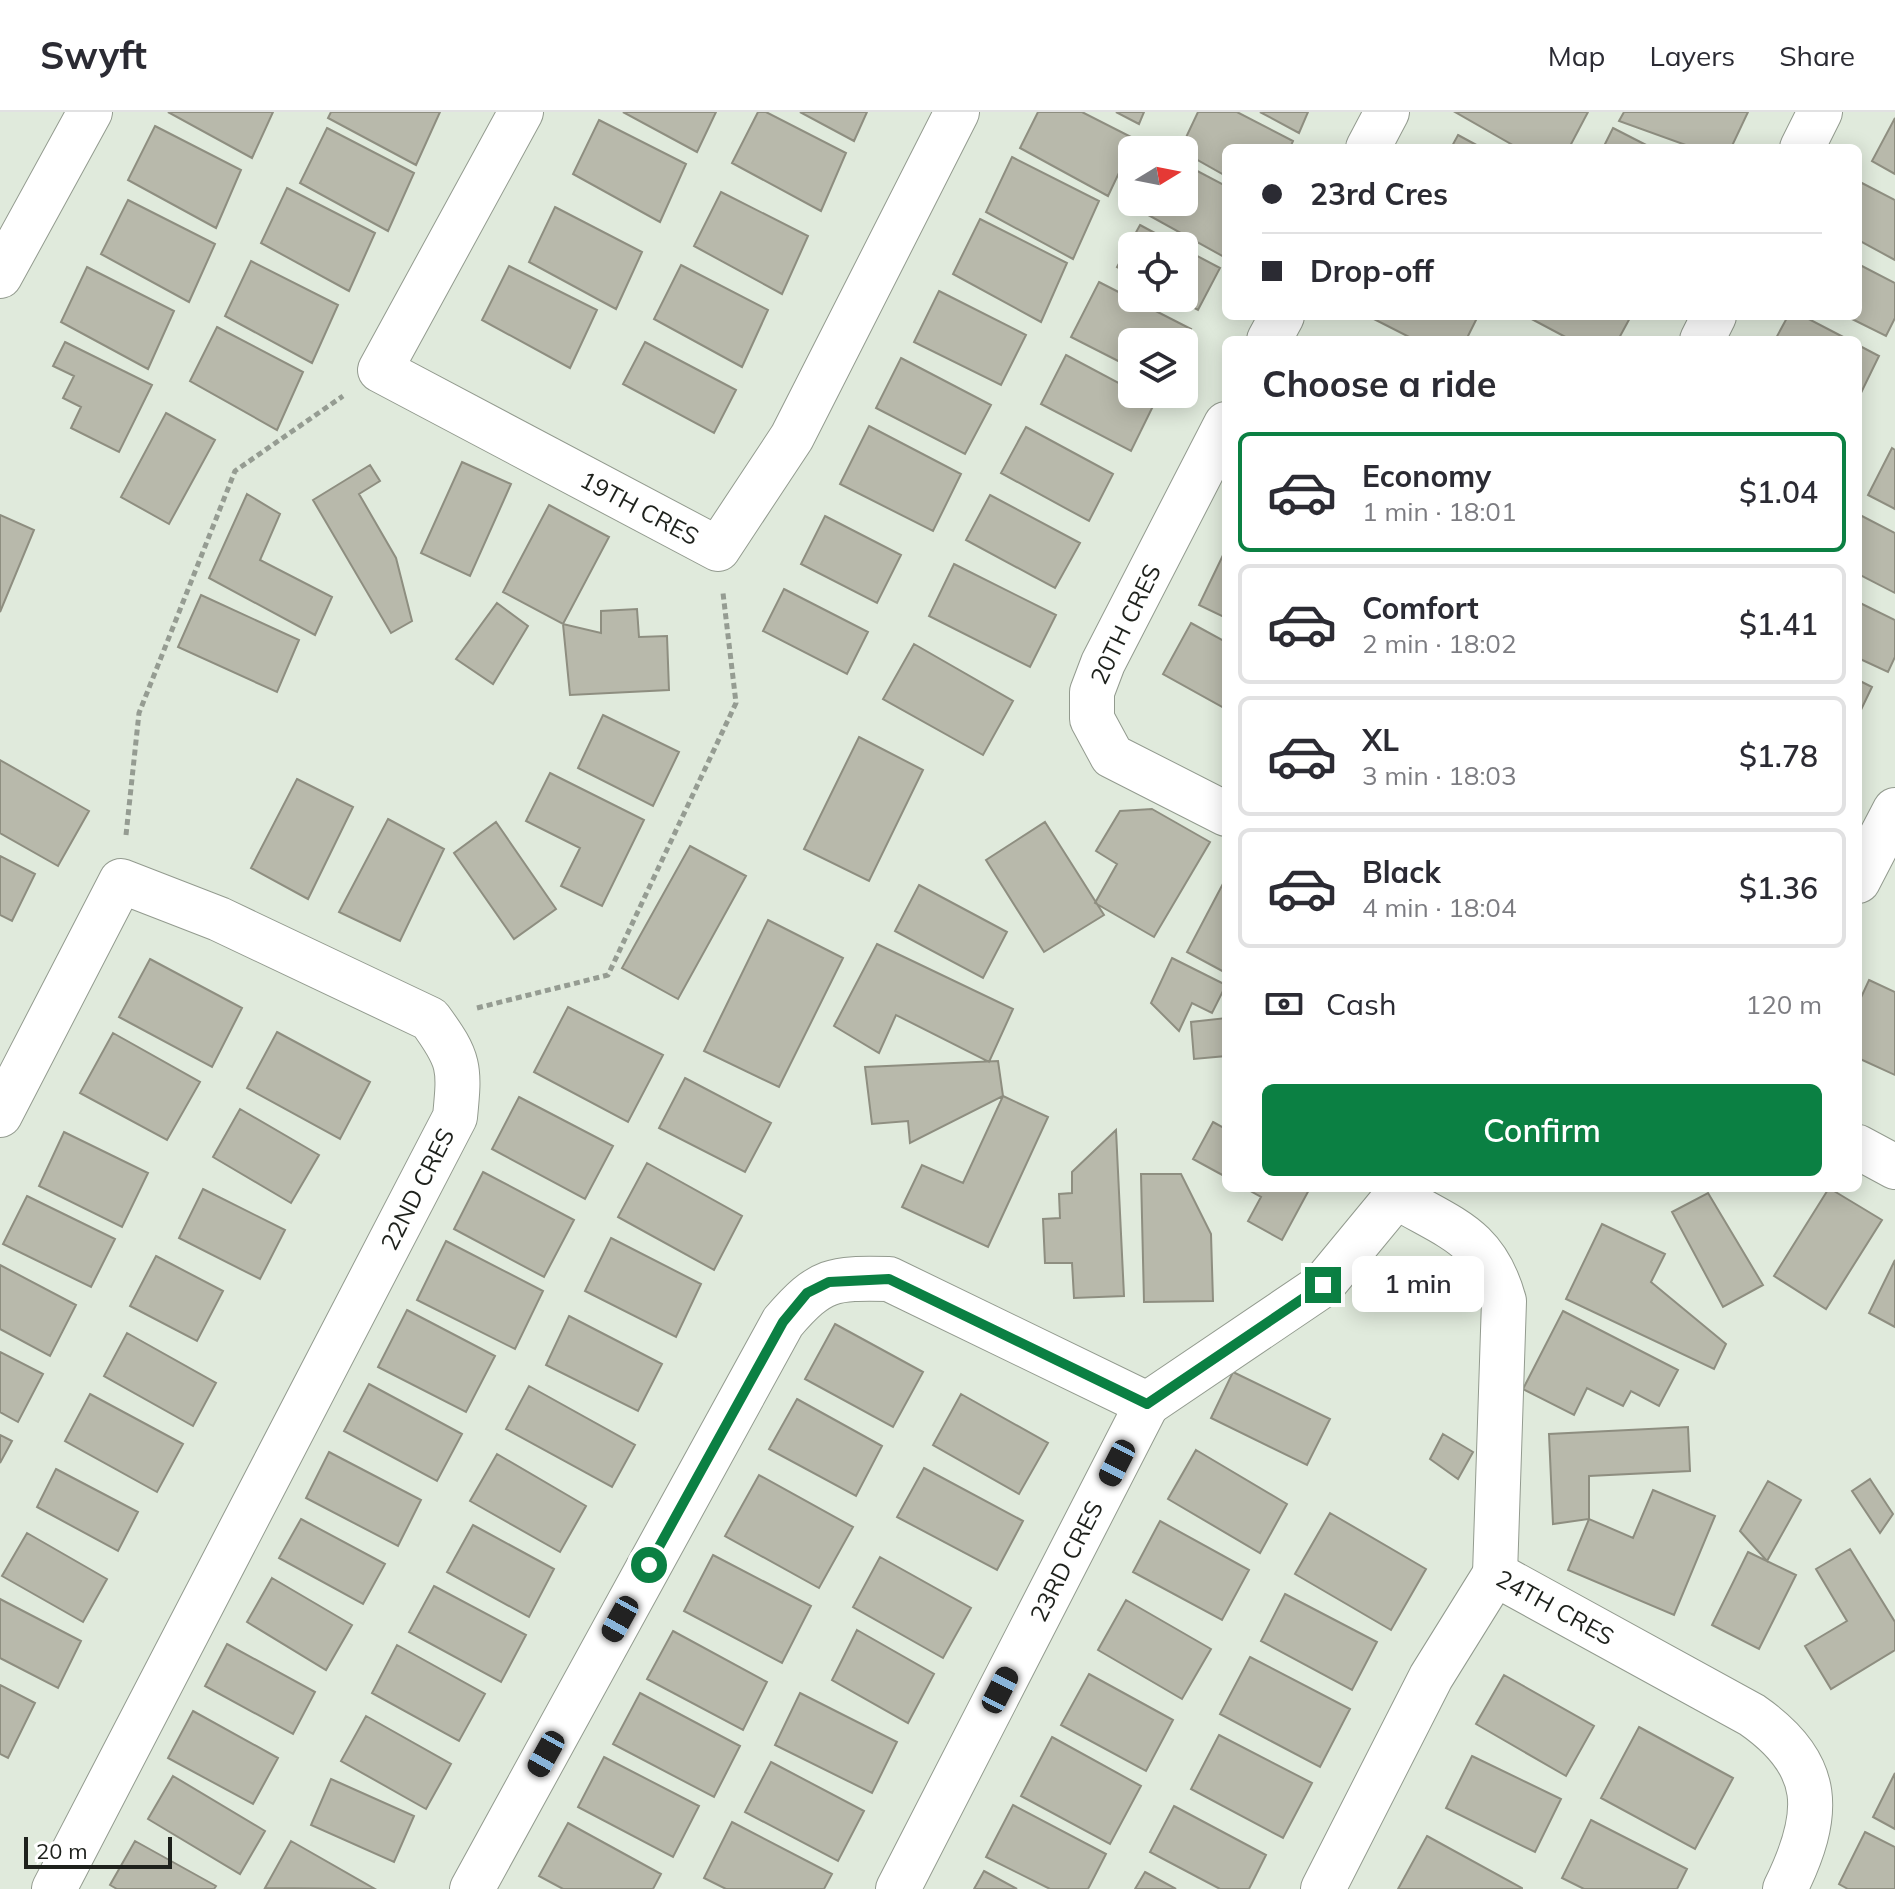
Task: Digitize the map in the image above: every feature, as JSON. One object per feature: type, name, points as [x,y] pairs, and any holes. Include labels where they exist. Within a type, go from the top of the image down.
[{"type":"street","points":[[0,276],[14,214],[90,112]]},
{"type":"street","points":[[380,370],[521,112]]},
{"type":"street","name":"19TH CRES","points":[[380,370],[718,549],[792,437],[957,112]]},
{"type":"street","points":[[1370,144],[1387,112]]},
{"type":"street","points":[[1804,144],[1820,112]]},
{"type":"street","name":"20TH CRES","points":[[1222,432],[1103,663],[1092,692],[1092,719],[1112,756],[1222,812]]},
{"type":"street","points":[[1862,873],[1895,810]]},
{"type":"street","points":[[0,1115],[121,881]]},
{"type":"street","name":"22ND CRES","points":[[54,1889],[455,1117],[459,1075],[453,1050],[430,1019],[219,919],[121,881]]},
{"type":"street","points":[[1862,1149],[1895,1167]]},
{"type":"street","points":[[472,1889],[783,1322],[807,1293],[829,1282],[889,1279],[1147,1404],[1323,1285],[1400,1192],[1479,1246],[1496,1272],[1504,1301],[1495,1574]]},
{"type":"street","name":"23RD CRES","points":[[898,1889],[1147,1404]]},
{"type":"street","name":"24TH CRES","points":[[1323,1889],[1431,1677],[1495,1574],[1752,1715],[1781,1735],[1803,1766],[1811,1800],[1807,1837],[1785,1889]]},
{"type":"path","points":[[121,881],[139,713],[235,471],[380,370]]},
{"type":"path","points":[[430,1019],[608,975],[736,703],[718,549]]},
{"type":"building","points":[[168,112],[273,112],[252,158]]},
{"type":"building","points":[[331,112],[440,112],[416,165],[328,118]]},
{"type":"building","points":[[623,112],[716,112],[697,152]]},
{"type":"building","points":[[758,112],[766,112],[846,153],[821,211],[732,163]]},
{"type":"building","points":[[800,112],[867,112],[854,141]]},
{"type":"building","points":[[1038,112],[1082,112],[1129,136],[1118,136],[1118,175],[1108,196],[1020,148]]},
{"type":"building","points":[[1116,112],[1144,112],[1139,124]]},
{"type":"building","points":[[1198,112],[1237,112],[1293,141],[1292,144],[1222,144],[1222,174],[1198,160],[1198,136],[1187,136]]},
{"type":"building","points":[[1260,112],[1308,112],[1299,133]]},
{"type":"building","points":[[1455,112],[1588,112],[1571,144],[1511,144]]},
{"type":"building","points":[[1624,112],[1748,112],[1733,144],[1683,144],[1619,121]]},
{"type":"building","points":[[1895,118],[1895,174],[1872,161]]},
{"type":"building","points":[[599,120],[686,164],[660,222],[573,174]]},
{"type":"building","points":[[155,126],[241,170],[216,228],[128,180]]},
{"type":"building","points":[[327,128],[414,173],[388,231],[300,183]]},
{"type":"building","points":[[1613,128],[1644,144],[1605,144]]},
{"type":"building","points":[[1458,135],[1475,144],[1453,144]]},
{"type":"building","points":[[1012,157],[1099,201],[1073,259],[986,212]]},
{"type":"building","points":[[1198,171],[1222,184],[1222,256],[1198,243],[1198,232],[1179,232],[1150,216],[1198,216]]},
{"type":"building","points":[[1862,183],[1895,200],[1895,260],[1862,242]]},
{"type":"building","points":[[287,188],[375,233],[349,291],[261,243]]},
{"type":"building","points":[[721,192],[808,236],[782,294],[694,246]]},
{"type":"building","points":[[128,200],[215,244],[189,302],[101,254]]},
{"type":"building","points":[[555,207],[642,252],[616,309],[529,262]]},
{"type":"building","points":[[980,219],[1067,263],[1041,322],[953,274]]},
{"type":"building","points":[[1140,225],[1153,232],[1136,232]]},
{"type":"building","points":[[1198,256],[1220,268],[1198,310]]},
{"type":"building","points":[[251,261],[338,305],[312,363],[225,316]]},
{"type":"building","points":[[681,265],[768,310],[742,367],[654,319]]},
{"type":"building","points":[[509,266],[597,310],[570,368],[482,320]]},
{"type":"building","points":[[1862,266],[1895,283],[1895,318],[1886,336],[1854,320],[1862,320]]},
{"type":"building","points":[[87,267],[174,311],[148,369],[61,322]]},
{"type":"building","points":[[1099,282],[1118,292],[1118,312],[1158,312],[1189,328],[1118,328],[1118,361],[1071,337]]},
{"type":"building","points":[[939,291],[1026,335],[1001,385],[914,342]]},
{"type":"building","points":[[1376,320],[1476,320],[1468,336],[1407,336]]},
{"type":"building","points":[[1534,320],[1629,320],[1620,336],[1564,336]]},
{"type":"building","points":[[1786,320],[1811,320],[1841,336],[1777,336]]},
{"type":"building","points":[[217,327],[303,372],[277,430],[190,381]]},
{"type":"building","points":[[65,342],[152,385],[119,452],[71,428],[81,407],[63,398],[74,376],[53,366]]},
{"type":"building","points":[[645,342],[736,390],[714,433],[623,384]]},
{"type":"building","points":[[1862,347],[1879,356],[1862,391]]},
{"type":"building","points":[[1066,355],[1118,383],[1118,408],[1152,408],[1131,451],[1041,404]]},
{"type":"building","points":[[901,358],[991,405],[965,454],[876,408]]},
{"type":"building","points":[[166,413],[215,440],[169,524],[121,497]]},
{"type":"building","points":[[869,426],[961,474],[933,531],[840,484]]},
{"type":"building","points":[[1026,427],[1113,474],[1089,521],[1001,473]]},
{"type":"building","points":[[1892,448],[1895,450],[1895,509],[1868,495]]},
{"type":"building","points":[[462,462],[511,484],[470,576],[421,553]]},
{"type":"building","points":[[370,465],[380,481],[359,494],[396,558],[412,621],[391,633],[313,500]]},
{"type":"building","points":[[247,494],[280,514],[260,560],[332,597],[315,635],[209,578]]},
{"type":"building","points":[[990,495],[1080,543],[1055,588],[966,540]]},
{"type":"building","points":[[549,505],[609,537],[563,624],[503,592]]},
{"type":"building","points":[[0,515],[34,530],[0,612]]},
{"type":"building","points":[[825,516],[901,555],[877,603],[801,564]]},
{"type":"building","points":[[1862,516],[1895,533],[1895,593],[1862,576]]},
{"type":"building","points":[[1222,557],[1222,616],[1199,605]]},
{"type":"building","points":[[954,564],[1056,615],[1030,667],[929,616]]},
{"type":"building","points":[[784,589],[868,632],[847,674],[763,631]]},
{"type":"building","points":[[201,595],[299,640],[277,692],[178,647]]},
{"type":"building","points":[[497,603],[528,626],[493,684],[456,659]]},
{"type":"building","points":[[1862,604],[1895,620],[1895,657],[1888,672],[1862,660]]},
{"type":"building","points":[[637,609],[639,637],[667,636],[669,690],[570,695],[563,624],[601,633],[601,611]]},
{"type":"building","points":[[1191,623],[1222,640],[1222,707],[1163,674]]},
{"type":"building","points":[[914,644],[1013,701],[983,755],[883,699]]},
{"type":"building","points":[[1862,682],[1872,687],[1862,708]]},
{"type":"building","points":[[603,715],[679,752],[653,806],[578,768]]},
{"type":"building","points":[[859,737],[923,770],[869,881],[804,849]]},
{"type":"building","points":[[0,760],[89,811],[58,866],[0,833]]},
{"type":"building","points":[[550,773],[644,820],[602,906],[561,886],[580,848],[526,821]]},
{"type":"building","points":[[297,779],[353,807],[308,899],[251,868]]},
{"type":"building","points":[[1152,809],[1210,842],[1154,937],[1095,903],[1117,864],[1096,851],[1120,811]]},
{"type":"building","points":[[388,819],[444,849],[400,941],[339,912]]},
{"type":"building","points":[[496,822],[556,909],[514,939],[454,853]]},
{"type":"building","points":[[1045,822],[1104,915],[1044,952],[986,860]]},
{"type":"building","points":[[690,846],[746,876],[678,999],[622,968]]},
{"type":"building","points":[[0,856],[35,874],[12,921],[0,915]]},
{"type":"building","points":[[919,885],[1007,932],[983,978],[895,931]]},
{"type":"building","points":[[1222,886],[1222,971],[1187,952]]},
{"type":"building","points":[[768,920],[843,958],[779,1087],[704,1051]]},
{"type":"building","points":[[877,944],[1013,1009],[989,1062],[896,1015],[879,1053],[834,1026]]},
{"type":"building","points":[[1172,958],[1222,983],[1222,993],[1212,1013],[1192,1003],[1179,1031],[1151,1003]]},
{"type":"building","points":[[150,959],[242,1008],[212,1067],[119,1017]]},
{"type":"building","points":[[1869,980],[1895,992],[1895,1075],[1862,1060],[1862,995]]},
{"type":"building","points":[[568,1007],[663,1055],[628,1122],[534,1072]]},
{"type":"building","points":[[1222,1018],[1222,1056],[1194,1059],[1191,1022]]},
{"type":"building","points":[[277,1032],[370,1082],[340,1139],[247,1088]]},
{"type":"building","points":[[113,1033],[200,1082],[167,1140],[80,1093]]},
{"type":"building","points":[[998,1061],[1003,1096],[910,1143],[908,1121],[872,1124],[865,1067]]},
{"type":"building","points":[[685,1078],[771,1123],[745,1172],[659,1128]]},
{"type":"building","points":[[1003,1096],[1048,1117],[988,1247],[902,1207],[922,1165],[963,1183]]},
{"type":"building","points":[[519,1097],[613,1146],[585,1199],[492,1149]]},
{"type":"building","points":[[240,1109],[319,1155],[291,1203],[213,1157]]},
{"type":"building","points":[[1213,1122],[1222,1127],[1222,1175],[1193,1159]]},
{"type":"building","points":[[1116,1130],[1124,1296],[1074,1298],[1072,1263],[1045,1263],[1043,1219],[1060,1218],[1059,1194],[1072,1193],[1072,1172]]},
{"type":"building","points":[[64,1132],[148,1173],[122,1227],[39,1186]]},
{"type":"building","points":[[647,1163],[742,1216],[714,1270],[618,1217]]},
{"type":"building","points":[[483,1172],[574,1220],[544,1277],[454,1229]]},
{"type":"building","points":[[1141,1174],[1181,1174],[1211,1234],[1213,1301],[1144,1302]]},
{"type":"building","points":[[203,1189],[285,1230],[260,1279],[179,1238]]},
{"type":"building","points":[[1252,1192],[1308,1192],[1282,1240],[1248,1221],[1261,1197]]},
{"type":"building","points":[[1826,1192],[1836,1192],[1882,1220],[1826,1309],[1774,1276]]},
{"type":"building","points":[[1708,1193],[1763,1285],[1723,1307],[1672,1212]]},
{"type":"building","points":[[27,1196],[115,1239],[91,1287],[3,1244]]},
{"type":"building","points":[[1602,1224],[1665,1254],[1651,1282],[1726,1344],[1714,1369],[1566,1299]]},
{"type":"building","points":[[611,1238],[701,1284],[676,1337],[585,1291]]},
{"type":"building","points":[[446,1241],[543,1291],[515,1349],[417,1300]]},
{"type":"building","points":[[156,1256],[223,1291],[197,1341],[130,1306]]},
{"type":"building","points":[[1895,1260],[1895,1327],[1869,1313]]},
{"type":"building","points":[[0,1265],[76,1305],[50,1356],[0,1329]]},
{"type":"building","points":[[407,1310],[495,1356],[466,1412],[378,1367]]},
{"type":"building","points":[[1563,1311],[1678,1370],[1659,1406],[1631,1391],[1623,1406],[1587,1388],[1574,1415],[1523,1389]]},
{"type":"building","points":[[569,1316],[662,1364],[638,1411],[546,1365]]},
{"type":"building","points":[[835,1324],[923,1372],[893,1427],[805,1379]]},
{"type":"building","points":[[127,1333],[216,1383],[193,1426],[104,1376]]},
{"type":"building","points":[[0,1352],[43,1374],[18,1422],[0,1412]]},
{"type":"building","points":[[1233,1372],[1330,1419],[1307,1465],[1211,1418]]},
{"type":"building","points":[[369,1384],[462,1434],[437,1481],[344,1431]]},
{"type":"building","points":[[529,1386],[635,1445],[612,1487],[506,1429]]},
{"type":"building","points":[[90,1394],[183,1444],[157,1492],[65,1441]]},
{"type":"building","points":[[961,1394],[1048,1443],[1019,1494],[933,1445]]},
{"type":"building","points":[[797,1399],[882,1446],[856,1496],[769,1449]]},
{"type":"building","points":[[1688,1427],[1690,1471],[1589,1476],[1589,1519],[1553,1524],[1549,1434]]},
{"type":"building","points":[[1443,1434],[1473,1452],[1458,1479],[1430,1459]]},
{"type":"building","points":[[0,1435],[12,1441],[0,1463]]},
{"type":"building","points":[[1196,1450],[1287,1504],[1260,1553],[1168,1499]]},
{"type":"building","points":[[329,1452],[421,1500],[398,1546],[306,1498]]},
{"type":"building","points":[[497,1454],[586,1506],[560,1552],[470,1501]]},
{"type":"building","points":[[924,1468],[1023,1521],[997,1570],[897,1517]]},
{"type":"building","points":[[56,1469],[138,1512],[118,1551],[37,1507]]},
{"type":"building","points":[[759,1475],[853,1527],[819,1588],[725,1536]]},
{"type":"building","points":[[1870,1479],[1893,1514],[1880,1533],[1852,1491]]},
{"type":"building","points":[[1768,1481],[1801,1500],[1767,1561],[1740,1531]]},
{"type":"building","points":[[1653,1490],[1715,1516],[1674,1615],[1568,1570],[1589,1519],[1633,1538]]},
{"type":"building","points":[[1330,1513],[1426,1569],[1391,1630],[1295,1574]]},
{"type":"building","points":[[301,1519],[385,1564],[363,1604],[279,1558]]},
{"type":"building","points":[[1160,1521],[1249,1570],[1222,1620],[1133,1572]]},
{"type":"building","points":[[473,1525],[554,1569],[529,1617],[447,1572]]},
{"type":"building","points":[[27,1533],[107,1579],[83,1622],[2,1576]]},
{"type":"building","points":[[1850,1549],[1895,1622],[1895,1650],[1831,1689],[1805,1646],[1847,1621],[1816,1569]]},
{"type":"building","points":[[1748,1552],[1796,1575],[1759,1649],[1712,1625]]},
{"type":"building","points":[[713,1555],[811,1606],[782,1663],[684,1611]]},
{"type":"building","points":[[880,1557],[971,1608],[943,1658],[853,1607]]},
{"type":"building","points":[[272,1578],[352,1625],[326,1670],[247,1622]]},
{"type":"building","points":[[434,1586],[526,1635],[501,1682],[409,1632]]},
{"type":"building","points":[[1285,1594],[1377,1642],[1352,1690],[1261,1641]]},
{"type":"building","points":[[0,1599],[81,1641],[58,1688],[0,1658]]},
{"type":"building","points":[[1126,1600],[1211,1649],[1182,1699],[1098,1650]]},
{"type":"building","points":[[857,1630],[934,1674],[908,1723],[832,1680]]},
{"type":"building","points":[[673,1631],[767,1682],[743,1730],[647,1679]]},
{"type":"building","points":[[227,1644],[315,1692],[293,1734],[205,1686]]},
{"type":"building","points":[[397,1645],[485,1694],[459,1741],[372,1693]]},
{"type":"building","points":[[1250,1657],[1350,1709],[1320,1767],[1220,1714]]},
{"type":"building","points":[[1089,1674],[1173,1720],[1146,1771],[1061,1725]]},
{"type":"building","points":[[1504,1675],[1594,1726],[1566,1776],[1476,1724]]},
{"type":"building","points":[[0,1685],[35,1703],[8,1758],[0,1754]]},
{"type":"building","points":[[640,1693],[740,1746],[714,1797],[613,1744]]},
{"type":"building","points":[[800,1693],[897,1742],[872,1793],[775,1745]]},
{"type":"building","points":[[193,1711],[278,1758],[253,1804],[168,1758]]},
{"type":"building","points":[[366,1716],[451,1764],[426,1809],[341,1761]]},
{"type":"building","points":[[1639,1727],[1733,1778],[1695,1849],[1601,1798]]},
{"type":"building","points":[[1219,1735],[1312,1783],[1283,1838],[1191,1789]]},
{"type":"building","points":[[1052,1737],[1141,1786],[1110,1844],[1021,1796]]},
{"type":"building","points":[[1472,1756],[1561,1799],[1535,1852],[1446,1808]]},
{"type":"building","points":[[604,1757],[699,1806],[673,1857],[578,1807]]},
{"type":"building","points":[[771,1762],[864,1811],[838,1861],[745,1812]]},
{"type":"building","points":[[1895,1773],[1895,1829],[1873,1817]]},
{"type":"building","points":[[173,1776],[265,1831],[240,1874],[148,1819]]},
{"type":"building","points":[[331,1779],[414,1816],[394,1862],[311,1825]]},
{"type":"building","points":[[1013,1805],[1106,1854],[1088,1889],[1050,1889],[986,1857]]},
{"type":"building","points":[[1174,1806],[1266,1855],[1249,1889],[1220,1889],[1150,1852]]},
{"type":"building","points":[[1591,1820],[1687,1869],[1677,1889],[1584,1889],[1562,1878]]},
{"type":"building","points":[[732,1822],[832,1874],[824,1889],[726,1889],[704,1878]]},
{"type":"building","points":[[568,1823],[661,1874],[653,1889],[563,1889],[539,1876]]},
{"type":"building","points":[[1865,1832],[1895,1847],[1895,1889],[1848,1889],[1839,1884]]},
{"type":"building","points":[[1427,1836],[1522,1888],[1522,1889],[1398,1889]]},
{"type":"building","points":[[135,1841],[216,1886],[214,1889],[117,1889],[110,1885]]},
{"type":"building","points":[[291,1841],[375,1889],[265,1888]]},
{"type":"building","points":[[984,1871],[1017,1889],[974,1889]]},
{"type":"building","points":[[1145,1872],[1176,1889],[1135,1889]]},
{"type":"route","points":[[649,1565],[783,1322],[807,1293],[829,1282],[850,1278],[889,1279],[1147,1404],[1323,1285]]}]
